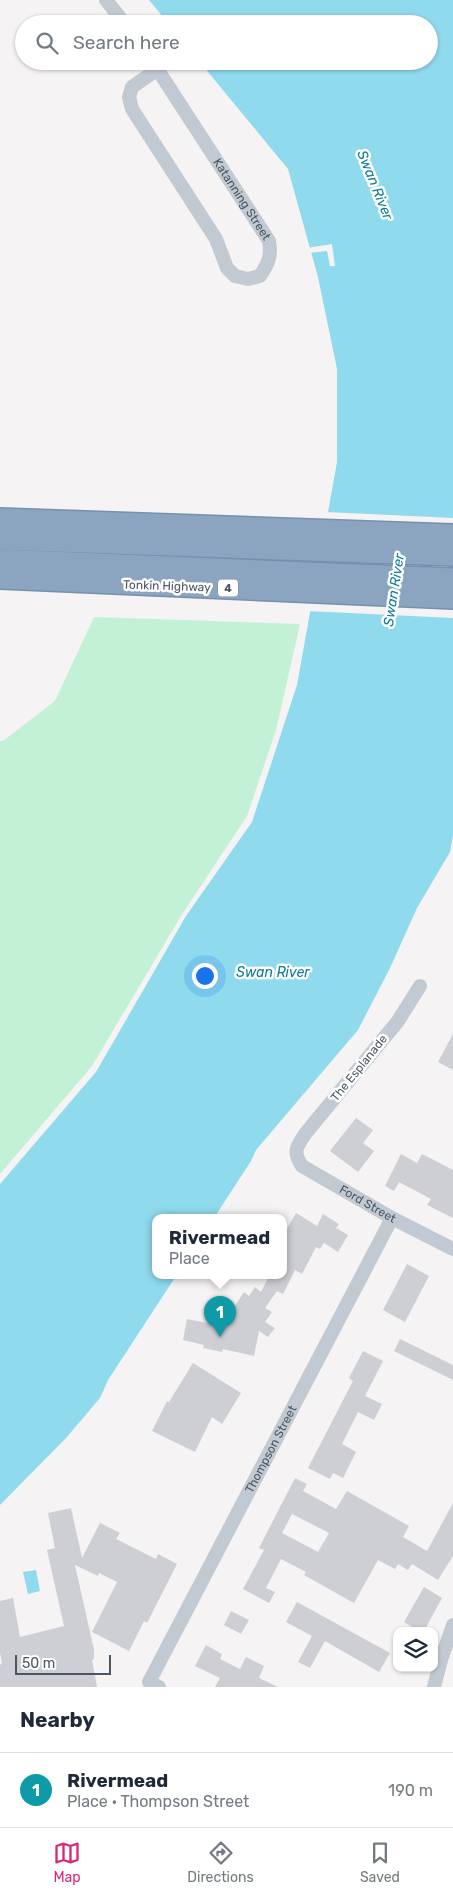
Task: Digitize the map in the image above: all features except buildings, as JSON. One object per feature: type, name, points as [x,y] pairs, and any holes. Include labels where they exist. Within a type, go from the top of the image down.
[{"type":"highway","points":[[0,519],[453,535]]},
{"type":"highway","points":[[3,539],[453,555]]},
{"type":"highway","name":"Tonkin Highway","points":[[1,572],[453,579]]},
{"type":"highway","name":"Tonkin Highway","points":[[1,572],[453,598]]},
{"type":"street","points":[[106,0],[118,15]]},
{"type":"street","name":"Katanning Street","points":[[150,70],[132,87],[129,97],[132,109],[216,239],[227,268],[235,276],[248,279],[260,276],[268,265],[271,253],[269,241],[158,70]]},
{"type":"street","name":"The Esplanade","points":[[296,1148],[305,1134],[398,1021],[420,986]]},
{"type":"street","name":"Ford Street","points":[[296,1148],[296,1158],[302,1166],[392,1218],[453,1249]]},
{"type":"street","name":"Thompson Street","points":[[154,1684],[392,1218]]},
{"type":"street","points":[[434,1687],[453,1625]]},
{"type":"green space","points":[[94,617],[300,624],[276,730],[247,816],[181,916],[92,1066],[0,1174],[0,741],[3,741],[55,701]]},
{"type":"water","name":"Swan River","points":[[149,0],[453,0],[453,835],[450,852],[417,908],[390,968],[358,1030],[256,1150],[251,1161],[217,1214],[152,1214],[152,1279],[174,1279],[108,1380],[100,1398],[66,1438],[0,1505],[0,1184],[96,1072],[186,916],[252,822],[297,685],[337,462],[337,369],[318,277],[288,169],[206,70],[438,70],[438,15],[162,15]]},
{"type":"water","points":[[36,1570],[40,1591],[28,1594],[23,1572]]},
{"type":"pier","points":[[332,244],[335,266],[330,266],[327,251],[309,253],[307,248]]},
{"type":"pier","points":[[326,512],[453,518],[453,618],[307,611]]},
{"type":"place","name":"Rivermead","points":[[220,1337]]}]
